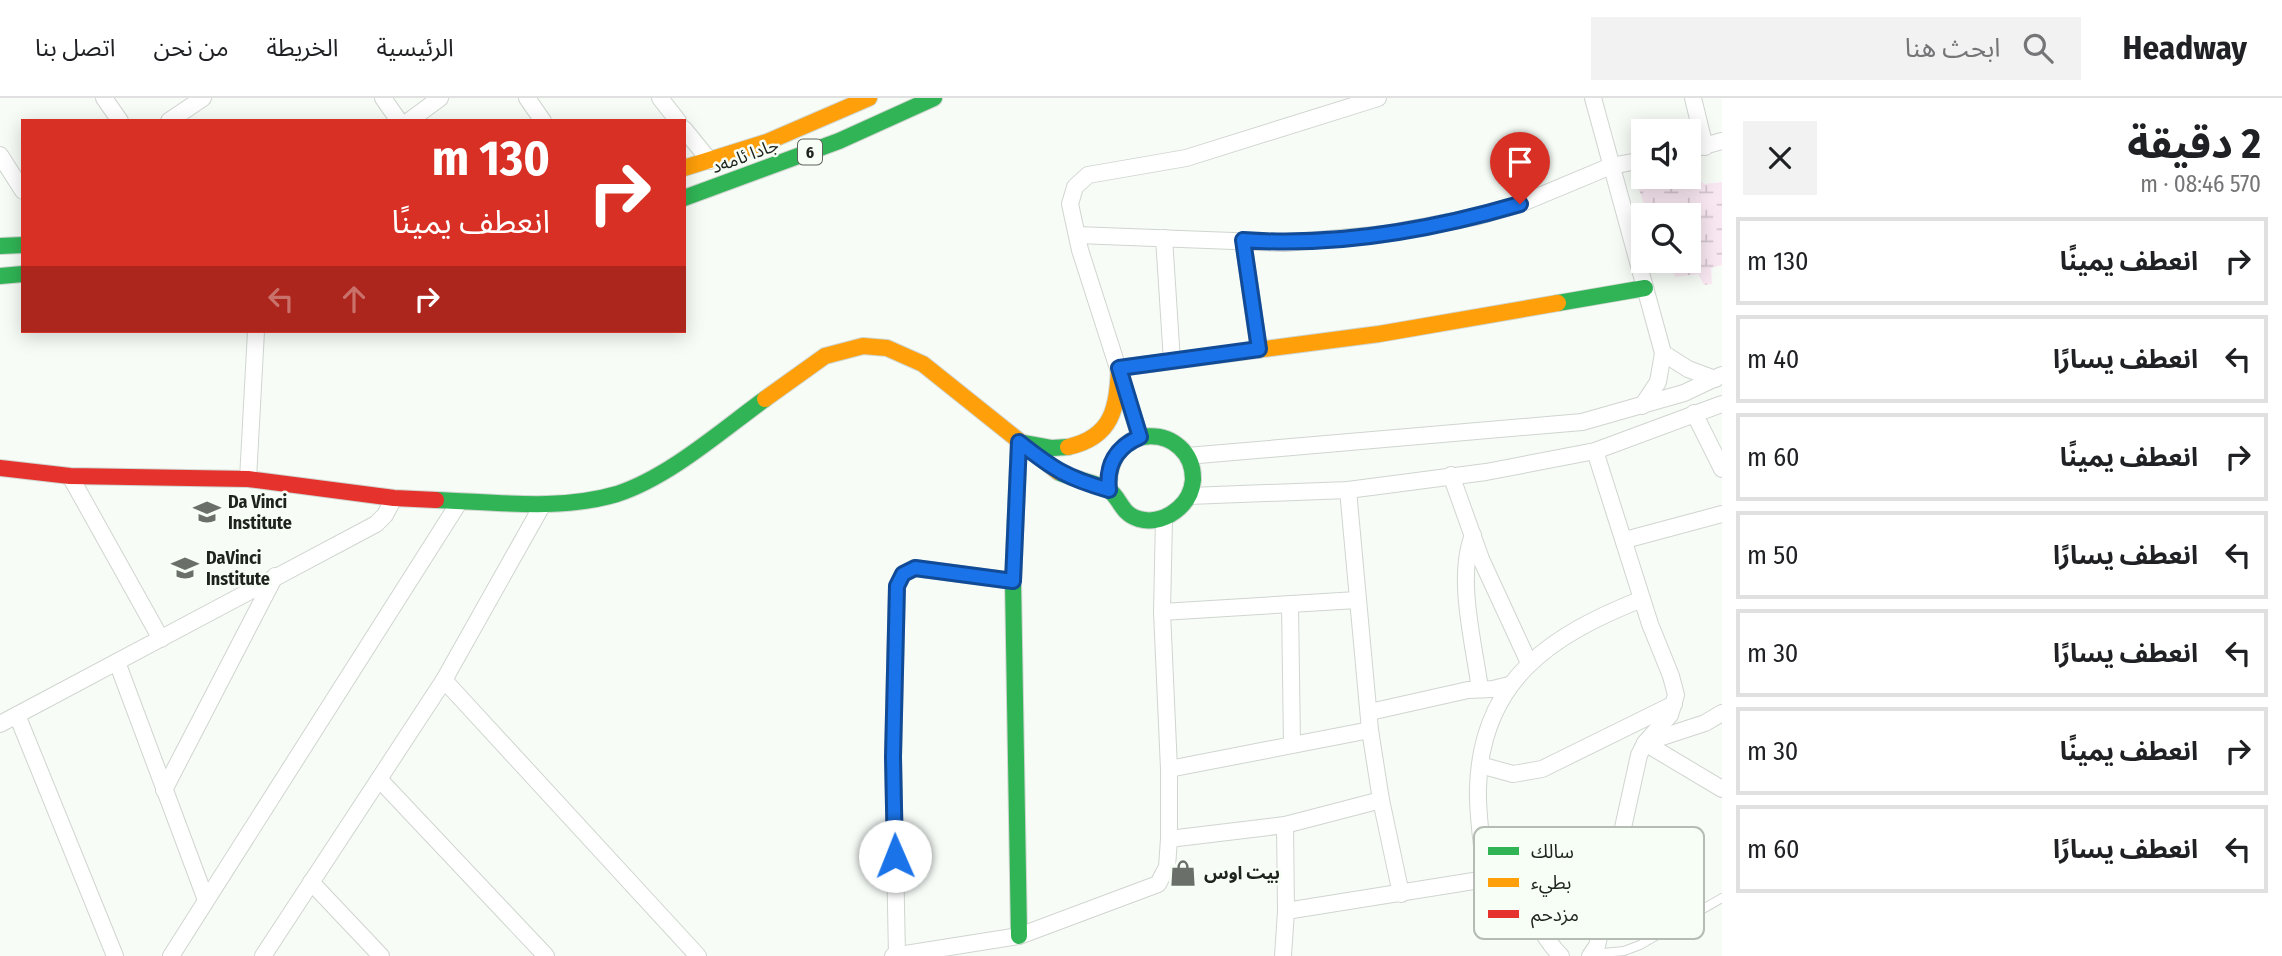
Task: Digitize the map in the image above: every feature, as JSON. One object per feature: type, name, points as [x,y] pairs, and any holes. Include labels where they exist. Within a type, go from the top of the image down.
[{"type":"street","points":[[104,98],[119,119]]},
{"type":"street","points":[[172,119],[203,98]]},
{"type":"street","points":[[383,98],[399,119]]},
{"type":"street","points":[[411,119],[440,98]]},
{"type":"street","points":[[527,98],[542,119]]},
{"type":"street","points":[[660,98],[676,119]]},
{"type":"street","name":"جادا ئامەد","points":[[686,167],[767,142],[869,98]]},
{"type":"street","name":"جادا ئامەد","points":[[686,197],[826,146],[934,98]]},
{"type":"street","points":[[1593,98],[1663,353],[1658,382],[1642,406]]},
{"type":"street","points":[[1693,98],[1695,119]]},
{"type":"street","points":[[1140,437],[1077,236],[1070,204],[1075,187],[1088,175],[1186,158],[1373,99]]},
{"type":"street","points":[[686,132],[709,161]]},
{"type":"street","points":[[1701,148],[1722,141]]},
{"type":"street","points":[[0,155],[21,188]]},
{"type":"street","points":[[1077,236],[1285,243],[1384,234],[1430,227],[1520,204],[1611,166],[1631,162]]},
{"type":"street","points":[[1164,238],[1172,361]]},
{"type":"street","points":[[1243,240],[1259,349]]},
{"type":"street","points":[[0,246],[21,245]]},
{"type":"street","points":[[0,276],[21,274]]},
{"type":"street","points":[[1119,368],[1379,334],[1645,288]]},
{"type":"street","points":[[248,480],[256,333]]},
{"type":"street","points":[[0,468],[69,476],[248,480],[394,498],[460,502],[543,504],[595,499],[619,493],[646,481],[689,454],[825,356],[844,348],[865,344],[886,346],[905,353],[923,364],[1056,471],[1109,490]]},
{"type":"street","points":[[1663,353],[1688,369],[1718,377]]},
{"type":"street","points":[[1019,442],[1054,448],[1070,447],[1085,442],[1098,433],[1109,421],[1116,406],[1119,368]]},
{"type":"street","points":[[1186,456],[1582,422],[1684,393],[1718,377]]},
{"type":"street","points":[[1189,496],[1348,490],[1486,472],[1595,451],[1722,404]]},
{"type":"street","points":[[1694,413],[1722,469]]},
{"type":"street","points":[[1153,436],[1166,439],[1178,446],[1186,456],[1193,478],[1189,496],[1183,506],[1164,519],[1152,522],[1130,516],[1121,510],[1109,490],[1107,479],[1113,457],[1129,441],[1153,436]]},
{"type":"street","points":[[1019,442],[1013,581],[1019,936]]},
{"type":"street","points":[[1595,451],[1650,625],[1674,685],[1675,704],[1670,715],[1645,743],[1635,766],[1622,827]]},
{"type":"street","points":[[1451,475],[1473,535],[1529,663]]},
{"type":"street","points":[[69,476],[160,639]]},
{"type":"street","points":[[1348,490],[1370,730],[1381,800],[1401,894]]},
{"type":"street","points":[[0,724],[376,524],[385,515],[394,498]]},
{"type":"street","points":[[171,956],[460,502]]},
{"type":"street","points":[[263,956],[444,680],[543,504]]},
{"type":"street","points":[[1625,540],[1722,514]]},
{"type":"street","points":[[1013,581],[915,568],[903,574],[897,586],[893,757],[895,956],[1019,936],[1158,884],[1167,867],[1168,839],[1162,612],[1164,519]]},
{"type":"street","points":[[1473,535],[1467,550],[1465,581],[1480,689]]},
{"type":"street","points":[[164,790],[275,576]]},
{"type":"street","points":[[1480,827],[1479,765],[1489,728],[1509,685],[1529,663],[1593,620],[1642,599]]},
{"type":"street","points":[[1162,612],[1357,600]]},
{"type":"street","points":[[1290,604],[1292,745]]},
{"type":"street","points":[[117,662],[206,900]]},
{"type":"street","points":[[444,680],[698,956]]},
{"type":"street","points":[[1370,712],[1509,685]]},
{"type":"street","points":[[1479,765],[1513,774],[1542,769],[1675,704]]},
{"type":"street","points":[[1645,743],[1704,723],[1722,713]]},
{"type":"street","points":[[17,715],[115,956]]},
{"type":"street","points":[[1168,769],[1370,730]]},
{"type":"street","points":[[1645,743],[1722,789]]},
{"type":"street","points":[[379,779],[546,956]]},
{"type":"street","points":[[1168,839],[1285,825],[1381,800]]},
{"type":"street","points":[[1283,956],[1286,911],[1285,825]]},
{"type":"street","points":[[1286,911],[1474,881]]},
{"type":"street","points":[[312,882],[381,956]]},
{"type":"street","points":[[1550,939],[1561,956]]},
{"type":"street","points":[[1591,955],[1598,939]]},
{"type":"lane","points":[[1704,908],[1722,898]]},
{"type":"lane","points":[[1591,955],[1625,951],[1650,939]]},
{"type":"green space","points":[[1701,181],[1704,184],[1722,182],[1722,265],[1711,268],[1712,284],[1704,285],[1698,274],[1675,277],[1674,273],[1701,273],[1701,203],[1644,203],[1639,189],[1701,189]]},
{"type":"traffic: fast","points":[[686,197],[839,141],[934,98]]},
{"type":"traffic: fast","points":[[0,246],[21,245]]},
{"type":"traffic: fast","points":[[0,276],[21,274]]},
{"type":"traffic: fast","points":[[1558,303],[1645,288]]},
{"type":"traffic: fast","points":[[436,500],[550,504],[617,494],[675,465],[765,399]]},
{"type":"traffic: fast","points":[[1058,472],[1109,490],[1128,514],[1150,520],[1170,514],[1187,499],[1193,480],[1190,461],[1180,447],[1166,439],[1150,436],[1134,440],[1121,450],[1112,466],[1109,490]]},
{"type":"traffic: fast","points":[[1019,936],[1013,581],[1019,442],[1052,448],[1068,447]]},
{"type":"traffic: slow","points":[[686,167],[767,142],[869,98]]},
{"type":"traffic: slow","points":[[1068,447],[1095,436],[1110,419],[1117,396],[1119,368],[1379,334],[1558,303]]},
{"type":"traffic: slow","points":[[765,399],[825,356],[863,346],[887,348],[923,364],[1058,472]]},
{"type":"traffic: jam","points":[[0,468],[70,476],[248,479],[394,498],[436,500]]},
{"type":"place","name":"Da Vinci Institute","points":[[207,512]]},
{"type":"place","name":"DaVinci Institute","points":[[185,568]]},
{"type":"place","name":"بيت اوس","points":[[1183,873]]},
{"type":"route","points":[[895,856],[893,757],[897,586],[903,574],[915,568],[1013,581],[1019,442],[1056,471],[1109,490],[1107,479],[1113,457],[1129,441],[1140,437],[1119,368],[1259,349],[1243,240],[1285,243],[1384,234],[1430,227],[1520,204]]}]
